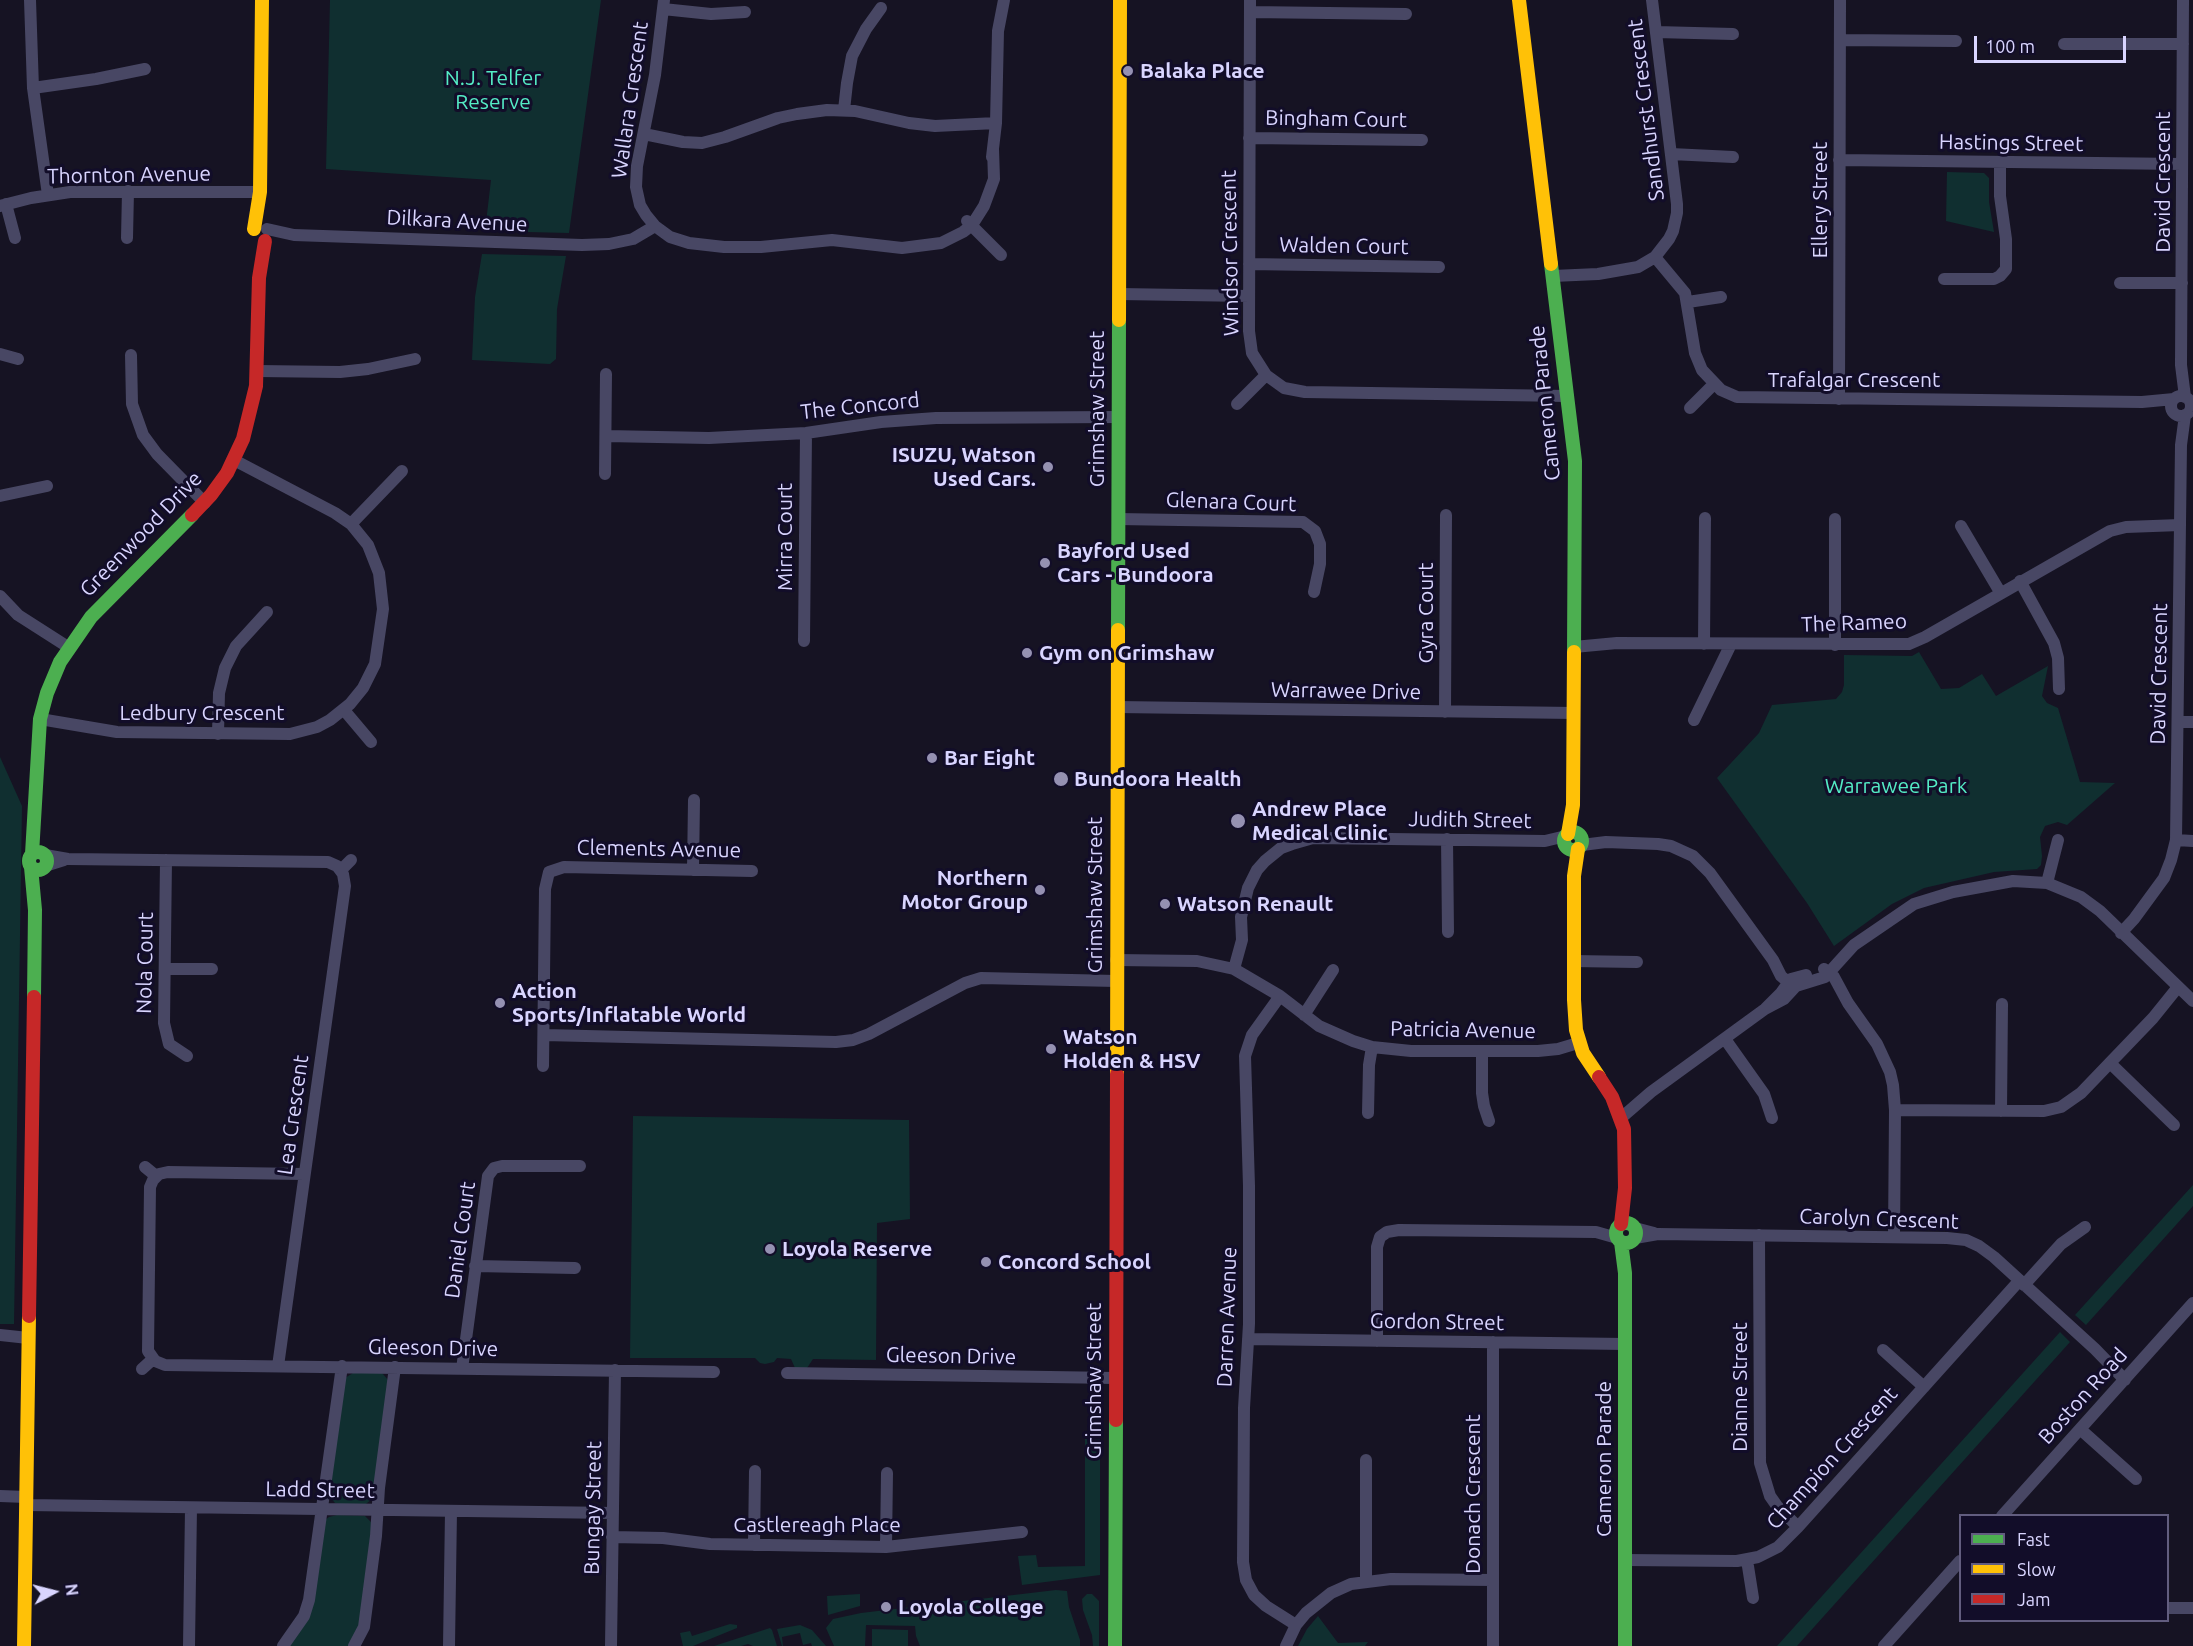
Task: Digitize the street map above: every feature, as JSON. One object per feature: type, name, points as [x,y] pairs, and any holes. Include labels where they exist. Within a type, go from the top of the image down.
[{"type":"street","points":[[30,0],[33,88],[48,195]]},
{"type":"street","name":"Greenwood Drive","points":[[24,1646],[35,910],[40,861],[36,812],[40,720],[52,679],[68,647],[91,617],[205,503],[234,460],[251,413],[257,371],[262,235],[260,192],[262,0]]},
{"type":"street","points":[[652,223],[679,241],[724,247],[761,247],[817,240],[875,244],[927,242],[948,235],[969,223],[985,193],[993,149],[996,123],[998,40],[1004,0]]},
{"type":"street","name":"Grimshaw Street","points":[[1115,1646],[1120,0]]},
{"type":"street","name":"Cameron Parade","points":[[1519,0],[1575,461],[1574,1015],[1578,1043],[1582,1053],[1612,1097],[1619,1112],[1625,1140],[1625,1646]]},
{"type":"street","name":"Sandhurst Crescent","points":[[1652,0],[1677,213],[1669,239],[1655,257]]},
{"type":"street","name":"Ellery Street","points":[[1839,399],[1840,0]]},
{"type":"street","name":"David Crescent","points":[[2119,930],[2151,897],[2168,869],[2176,840],[2183,406],[2181,365],[2185,287],[2186,167],[2186,46],[2183,0]]},
{"type":"street","points":[[663,5],[711,14],[745,12]]},
{"type":"street","name":"Wallara Crescent","points":[[652,223],[640,205],[636,187],[655,75],[663,5]]},
{"type":"street","points":[[1250,6],[1406,14]]},
{"type":"street","name":"Windsor Crescent","points":[[1250,6],[1250,342],[1257,364],[1266,375]]},
{"type":"street","points":[[844,110],[846,83],[852,56],[880,8]]},
{"type":"street","points":[[1656,32],[1733,34]]},
{"type":"street","points":[[1840,40],[1956,40]]},
{"type":"street","points":[[2064,44],[2186,46]]},
{"type":"street","points":[[33,88],[145,69]]},
{"type":"street","points":[[644,134],[683,142],[702,143],[797,114],[844,110],[924,125],[996,123]]},
{"type":"street","name":"Bingham Court","points":[[1249,138],[1422,140]]},
{"type":"street","points":[[1671,154],[1733,157]]},
{"type":"street","name":"Hastings Street","points":[[1839,160],[2186,167]]},
{"type":"street","points":[[1944,279],[1994,279],[2000,276],[2006,268],[2006,239],[2000,196],[2000,162]]},
{"type":"street","name":"Thornton Avenue","points":[[3,205],[48,195],[88,191],[260,192]]},
{"type":"street","points":[[127,238],[128,191]]},
{"type":"street","points":[[3,205],[15,238]]},
{"type":"street","name":"Dilkara Avenue","points":[[262,235],[387,237],[582,245],[618,242],[652,223]]},
{"type":"street","points":[[969,223],[1001,255]]},
{"type":"street","points":[[1554,280],[1630,270],[1655,257]]},
{"type":"street","name":"Trafalgar Crescent","points":[[1655,257],[1681,286],[1688,302],[1698,362],[1714,384],[1728,395],[1746,399],[2142,402],[2183,406]]},
{"type":"street","name":"Walden Court","points":[[1249,264],[1439,267]]},
{"type":"street","points":[[2120,283],[2185,287]]},
{"type":"street","points":[[1119,294],[1249,296]]},
{"type":"street","points":[[1688,302],[1721,297]]},
{"type":"street","points":[[0,354],[18,359]]},
{"type":"street","points":[[130,355],[132,404],[143,435],[157,454],[205,503]]},
{"type":"street","points":[[257,371],[340,372],[368,369],[415,359]]},
{"type":"street","points":[[605,474],[606,374]]},
{"type":"street","points":[[1237,404],[1266,375],[1284,388],[1305,393],[1567,396]]},
{"type":"street","points":[[1690,408],[1714,384]]},
{"type":"street","name":"The Concord","points":[[606,436],[709,438],[806,432],[936,418],[1118,417]]},
{"type":"street","name":"Mirra Court","points":[[804,641],[806,432]]},
{"type":"street","name":"Ledbury Crescent","points":[[40,720],[117,732],[277,735],[303,732],[323,724],[344,710],[363,688],[375,664],[383,609],[382,586],[375,559],[368,545],[351,524],[324,506],[234,460]]},
{"type":"street","points":[[351,524],[402,471]]},
{"type":"street","points":[[0,496],[47,486]]},
{"type":"street","name":"Gyra Court","points":[[1445,712],[1446,515]]},
{"type":"street","points":[[1704,644],[1705,518]]},
{"type":"street","name":"Glenara Court","points":[[1118,519],[1303,522],[1315,531],[1320,544],[1320,564],[1314,592]]},
{"type":"street","points":[[1835,519],[1835,645]]},
{"type":"street","points":[[1961,526],[2000,592]]},
{"type":"street","name":"The Rameo","points":[[1574,643],[1903,645],[1914,642],[2101,535],[2116,529],[2133,527],[2180,528]]},
{"type":"street","points":[[2179,560],[2193,560]]},
{"type":"street","points":[[2020,581],[2054,643],[2058,658],[2060,689]]},
{"type":"street","points":[[0,596],[23,619],[68,647]]},
{"type":"street","points":[[218,734],[219,693],[225,668],[237,646],[267,612]]},
{"type":"street","points":[[1694,720],[1731,644]]},
{"type":"street","name":"Warrawee Drive","points":[[1117,707],[1574,713]]},
{"type":"street","points":[[344,710],[371,742]]},
{"type":"street","points":[[2178,722],[2193,722]]},
{"type":"street","points":[[693,870],[694,800]]},
{"type":"street","name":"Judith Street","points":[[1234,969],[1242,940],[1241,917],[1248,888],[1257,870],[1281,849],[1314,838],[1573,841],[1658,844],[1671,846],[1693,856],[1710,873],[1773,960],[1781,976],[1791,983]]},
{"type":"street","points":[[1447,839],[1448,932]]},
{"type":"street","points":[[2047,883],[2058,840]]},
{"type":"street","points":[[2176,840],[2193,841]]},
{"type":"street","points":[[40,861],[68,859],[328,862],[341,870],[351,860]]},
{"type":"street","name":"Nola Court","points":[[166,860],[164,1023],[167,1038],[173,1048],[187,1056]]},
{"type":"street","name":"Clements Avenue","points":[[543,1066],[544,889],[549,872],[564,867],[752,871]]},
{"type":"street","name":"Lea Crescent","points":[[278,1366],[345,886],[341,870]]},
{"type":"street","points":[[1827,973],[1835,955],[1854,945],[1903,910],[1927,899],[2000,882],[2021,880],[2047,883],[2081,897],[2185,994],[2153,1018],[2075,1098],[2061,1107],[2044,1111],[2001,1112],[1895,1110]]},
{"type":"street","name":"Patricia Avenue","points":[[1116,960],[1197,961],[1234,969],[1280,996],[1304,1015],[1337,1035],[1372,1047],[1411,1051],[1548,1051],[1578,1043]]},
{"type":"street","points":[[1573,961],[1637,962]]},
{"type":"street","points":[[165,969],[212,969]]},
{"type":"street","points":[[1304,1015],[1333,970]]},
{"type":"street","points":[[1619,1112],[1651,1092],[1765,1010],[1791,983],[1827,973]]},
{"type":"street","points":[[1827,973],[1837,993],[1848,1003],[1884,1057],[1893,1085],[1895,1110],[1894,1237]]},
{"type":"street","points":[[544,1035],[836,1042],[853,1040],[869,1034],[965,983],[981,978],[1116,981]]},
{"type":"street","name":"Darren Avenue","points":[[1280,996],[1252,1035],[1245,1056],[1249,1185],[1248,1339],[1244,1408],[1244,1572],[1254,1595],[1266,1606],[1296,1625]]},
{"type":"street","points":[[2001,1112],[2002,1004]]},
{"type":"street","points":[[1725,1039],[1764,1094],[1772,1118]]},
{"type":"street","points":[[1368,1113],[1369,1065],[1372,1047]]},
{"type":"street","points":[[1482,1052],[1482,1093],[1489,1121]]},
{"type":"street","points":[[2110,1063],[2174,1125]]},
{"type":"street","name":"Daniel Court","points":[[462,1369],[486,1182],[492,1170],[502,1166],[580,1166]]},
{"type":"street","points":[[144,1167],[156,1176]]},
{"type":"street","points":[[142,1369],[153,1359],[148,1351],[150,1187],[156,1176],[168,1172],[304,1174]]},
{"type":"street","name":"Champion Crescent","points":[[1625,1560],[1747,1560],[1778,1547],[1923,1387],[2022,1283],[2061,1244],[2085,1227]]},
{"type":"street","name":"Carolyn Crescent","points":[[1377,1341],[1377,1247],[1380,1238],[1387,1232],[1399,1230],[1596,1232],[1947,1238],[1972,1242],[1986,1250],[2127,1377]]},
{"type":"street","name":"Dianne Street","points":[[1759,1235],[1760,1463],[1770,1496],[1798,1527]]},
{"type":"street","points":[[475,1266],[575,1268]]},
{"type":"street","name":"Boston Road","points":[[2003,1514],[2193,1303]]},
{"type":"street","points":[[0,1330],[28,1333]]},
{"type":"street","points":[[0,1335],[28,1333]]},
{"type":"street","name":"Gordon Street","points":[[1248,1339],[1625,1344]]},
{"type":"street","name":"Donach Crescent","points":[[1492,1646],[1493,1342]]},
{"type":"street","points":[[1883,1350],[1923,1387]]},
{"type":"street","name":"Gleeson Drive","points":[[153,1359],[165,1365],[714,1372]]},
{"type":"street","points":[[283,1646],[304,1616],[308,1606],[342,1366]]},
{"type":"street","points":[[354,1646],[364,1627],[395,1367]]},
{"type":"street","name":"Bungay Street","points":[[610,1646],[615,1370]]},
{"type":"street","name":"Gleeson Drive","points":[[787,1373],[1115,1378]]},
{"type":"street","points":[[2080,1429],[2136,1479]]},
{"type":"street","points":[[1366,1460],[1366,1581]]},
{"type":"street","points":[[754,1545],[755,1471]]},
{"type":"street","points":[[886,1546],[887,1473]]},
{"type":"street","name":"Ladd Street","points":[[0,1496],[26,1501],[191,1508],[613,1513]]},
{"type":"street","points":[[189,1646],[191,1508]]},
{"type":"street","points":[[449,1646],[451,1511]]},
{"type":"street","name":"Castlereagh Place","points":[[612,1537],[663,1538],[697,1543],[754,1545],[886,1546],[1022,1532]]},
{"type":"street","points":[[1747,1560],[1753,1598]]},
{"type":"street","points":[[1884,1646],[1959,1566]]},
{"type":"street","points":[[1286,1646],[1296,1625],[1306,1613],[1331,1593],[1351,1584],[1390,1579],[1493,1580]]},
{"type":"street","points":[[2169,1608],[2193,1608]]},
{"type":"green space","name":"N.J. Telfer Reserve","points":[[330,0],[601,0],[569,233],[485,231],[491,180],[326,169]]},
{"type":"green space","points":[[1947,172],[1984,173],[1989,178],[1989,202],[1994,232],[1946,221]]},
{"type":"green space","points":[[482,254],[566,256],[557,309],[556,359],[550,364],[472,360],[475,297]]},
{"type":"green space","name":"Warrawee Park","points":[[1919,652],[1941,689],[1959,688],[1982,674],[1996,696],[2048,666],[2042,696],[2047,703],[2058,708],[2080,782],[2115,783],[2067,825],[2058,822],[2045,826],[2040,837],[2041,865],[2037,869],[1994,872],[1924,888],[1892,904],[1834,946],[1807,903],[1717,778],[1759,733],[1772,705],[1836,699],[1844,685],[1844,655],[1912,656]]},
{"type":"green space","points":[[0,757],[22,806],[14,1324],[0,1324]]},
{"type":"green space","name":"Loyola Reserve","points":[[633,1116],[909,1120],[910,1219],[877,1223],[876,1360],[813,1359],[807,1368],[795,1368],[791,1359],[777,1358],[774,1362],[765,1364],[755,1358],[630,1358]]},
{"type":"green space","points":[[2193,1185],[2193,1206],[2086,1325],[2075,1315]]},
{"type":"green space","points":[[2060,1332],[2070,1342],[1797,1646],[1777,1646]]},
{"type":"green space","points":[[353,1373],[382,1373],[389,1381],[373,1498],[366,1504],[335,1503],[329,1496],[345,1378]]},
{"type":"green space","points":[[1085,1439],[1100,1439],[1100,1575],[1022,1585],[1018,1556],[1036,1555],[1038,1567],[1085,1566]]},
{"type":"green space","points":[[337,1515],[365,1516],[372,1523],[361,1621],[349,1646],[288,1646],[304,1623],[325,1520]]},
{"type":"green space","points":[[1056,1590],[1067,1591],[1080,1646],[920,1646],[915,1626],[866,1625],[865,1646],[834,1646],[826,1628],[833,1619],[861,1613]]},
{"type":"green space","points":[[860,1594],[860,1606],[828,1615],[827,1596]]},
{"type":"green space","points":[[1087,1594],[1092,1594],[1099,1601],[1099,1646],[1093,1646],[1092,1635],[1083,1610],[1082,1599]]},
{"type":"green space","points":[[1318,1616],[1338,1643],[1368,1642],[1365,1646],[1298,1646],[1307,1629]]},
{"type":"green space","points":[[730,1624],[737,1625],[737,1628],[693,1646],[683,1646],[680,1633],[690,1631],[692,1636]]},
{"type":"green space","points":[[800,1625],[812,1630],[826,1646],[812,1646],[811,1643],[803,1645],[800,1633],[782,1637],[782,1646],[777,1629]]},
{"type":"green space","points":[[770,1628],[777,1646],[748,1644],[714,1646]]},
{"type":"green space","points":[[872,1629],[908,1630],[908,1646],[872,1646]]},
{"type":"traffic: fast","points":[[1551,264],[1575,461],[1574,652]]},
{"type":"traffic: fast","points":[[1118,630],[1119,320]]},
{"type":"traffic: fast","points":[[32,854],[40,719],[47,693],[60,662],[91,617],[192,515]]},
{"type":"traffic: fast","points":[[1573,832],[1581,837],[1582,841],[1577,849],[1573,850],[1565,845],[1564,841],[1569,833],[1573,832]]},
{"type":"traffic: fast","points":[[38,852],[44,855],[47,861],[44,867],[38,870],[32,867],[29,861],[32,855],[38,852]]},
{"type":"traffic: fast","points":[[31,867],[35,910],[34,997]]},
{"type":"traffic: fast","points":[[1622,1223],[1630,1223],[1636,1229],[1636,1233],[1636,1237],[1630,1243],[1622,1243],[1616,1237],[1616,1229],[1622,1223]]},
{"type":"traffic: fast","points":[[1621,1242],[1625,1273],[1625,1646]]},
{"type":"traffic: fast","points":[[1115,1646],[1116,1420]]},
{"type":"traffic: slow","points":[[254,229],[260,192],[262,0]]},
{"type":"traffic: slow","points":[[1119,320],[1120,0]]},
{"type":"traffic: slow","points":[[1519,0],[1551,264]]},
{"type":"traffic: slow","points":[[1117,1074],[1118,630]]},
{"type":"traffic: slow","points":[[1568,834],[1573,805],[1574,652]]},
{"type":"traffic: slow","points":[[1578,849],[1574,876],[1576,1030],[1583,1053],[1599,1077]]},
{"type":"traffic: slow","points":[[24,1646],[29,1316]]},
{"type":"traffic: jam","points":[[192,515],[227,473],[243,439],[256,386],[259,278],[265,241]]},
{"type":"traffic: jam","points":[[29,1316],[34,997]]},
{"type":"traffic: jam","points":[[1116,1420],[1117,1074]]},
{"type":"traffic: jam","points":[[1599,1077],[1612,1097],[1624,1129],[1625,1188],[1621,1224]]},
{"type":"place","name":"Balaka Place","points":[[1128,71]]},
{"type":"place","name":"ISUZU, Watson Used Cars.","points":[[1048,467]]},
{"type":"place","name":"Bayford Used Cars - Bundoora","points":[[1045,563]]},
{"type":"place","name":"Gym on Grimshaw","points":[[1027,653]]},
{"type":"place","name":"Bar Eight","points":[[932,758]]},
{"type":"place","name":"Bundoora Health","points":[[1061,779]]},
{"type":"place","name":"Andrew Place Medical Clinic","points":[[1238,821]]},
{"type":"place","name":"Northern Motor Group","points":[[1040,890]]},
{"type":"place","name":"Watson Renault","points":[[1165,904]]},
{"type":"place","name":"Action Sports/Inflatable World","points":[[500,1003]]},
{"type":"place","name":"Watson Holden & HSV","points":[[1051,1049]]},
{"type":"place","name":"Loyola Reserve","points":[[770,1249]]},
{"type":"place","name":"Concord School","points":[[986,1262]]},
{"type":"place","name":"Loyola College","points":[[886,1607]]}]
